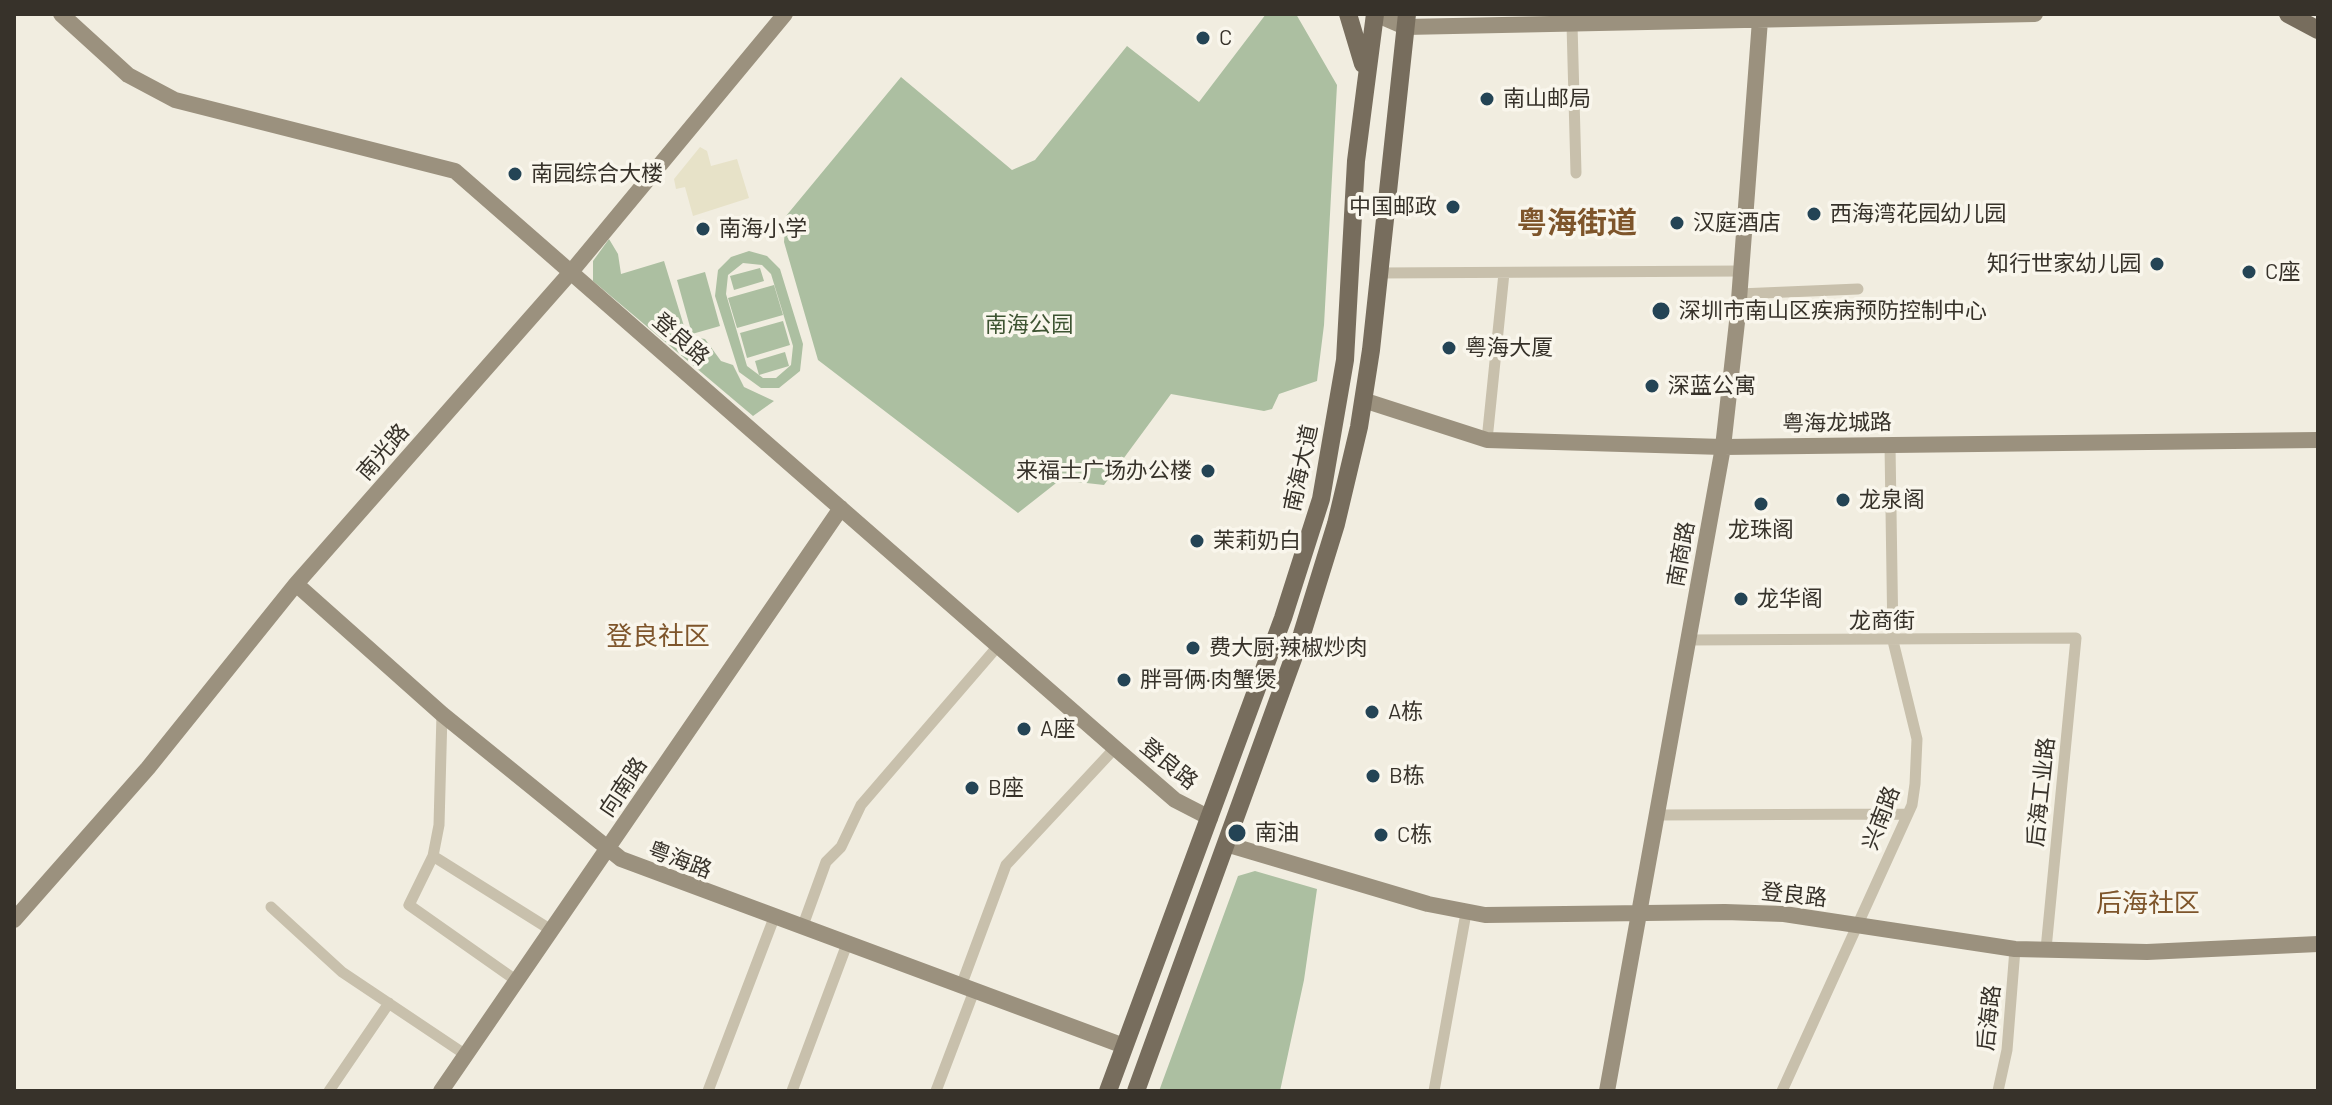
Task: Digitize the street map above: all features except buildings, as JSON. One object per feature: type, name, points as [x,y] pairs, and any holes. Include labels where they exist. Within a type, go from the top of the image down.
[{"type":"main road","points":[[1348,14],[1359,44],[1365,83]]},
{"type":"main road","name":"南海大道","points":[[1108,1091],[1297,578],[1327,468],[1345,360],[1356,161],[1375,14]]},
{"type":"main road","points":[[2288,14],[2318,30]]},
{"type":"main road","points":[[1136,1091],[1321,577],[1344,495],[1363,400],[1380,273],[1406,21]]},
{"type":"street","name":"登良路","points":[[61,14],[128,75],[175,100],[455,171],[1175,800],[1210,818]]},
{"type":"street","name":"南光路","points":[[14,920],[148,768],[296,584],[571,272],[785,14]]},
{"type":"street","points":[[1375,14],[1406,21],[1572,24],[2035,14]]},
{"type":"street","name":"南商路","points":[[1607,1091],[1723,447],[1741,271],[1760,20]]},
{"type":"street","points":[[1572,24],[1576,173]]},
{"type":"street","points":[[1380,273],[1741,271]]},
{"type":"street","points":[[1487,440],[1504,273]]},
{"type":"street","points":[[1739,294],[1858,289]]},
{"type":"street","name":"粤海龙城路","points":[[1363,400],[1487,440],[1723,447],[2318,440]]},
{"type":"street","name":"兴南路","points":[[1782,1091],[1907,814],[1915,784],[1917,739],[1893,641],[1890,445]]},
{"type":"street","name":"向南路","points":[[441,1091],[841,508]]},
{"type":"street","name":"粤海路","points":[[296,584],[442,714],[607,849],[635,867],[1124,1046]]},
{"type":"street","name":"龙商街","points":[[1688,640],[2076,638]]},
{"type":"street","name":"后海工业路","points":[[2046,949],[2076,638]]},
{"type":"street","points":[[802,928],[826,862],[841,847],[861,805],[998,646]]},
{"type":"street","points":[[442,714],[442,795],[433,856],[409,905],[517,981]]},
{"type":"street","points":[[936,1091],[1006,865],[1115,748]]},
{"type":"street","points":[[1657,815],[1907,814]]},
{"type":"street","name":"登良路","points":[[1226,844],[1466,913],[1784,914],[2015,949],[2147,952],[2318,944]]},
{"type":"street","points":[[433,856],[551,930]]},
{"type":"street","points":[[271,907],[342,972],[466,1055]]},
{"type":"street","points":[[1434,1091],[1466,913]]},
{"type":"street","points":[[708,1091],[774,918]]},
{"type":"street","points":[[792,1091],[847,944]]},
{"type":"street","name":"后海路","points":[[1998,1091],[2007,1050],[2015,949]]},
{"type":"street","points":[[2147,952],[2318,955]]},
{"type":"street","points":[[329,1091],[389,1003]]},
{"type":"green space","name":"南海公园","points":[[1266,14],[1296,14],[1337,85],[1324,325],[1317,381],[1279,394],[1272,409],[1264,411],[1171,394],[1104,485],[1060,480],[1018,513],[818,360],[784,242],[786,216],[901,77],[1012,170],[1035,160],[1127,46],[1199,102]]},
{"type":"green space","points":[[609,239],[618,254],[621,274],[664,261],[687,336],[705,339],[721,361],[733,365],[744,387],[774,401],[753,416],[593,281],[593,261]]},
{"type":"green space","points":[[749,251],[767,256],[780,269],[803,344],[800,371],[779,388],[761,388],[739,372],[715,296],[718,270],[731,257]],"holes":[[[743,263],[762,265],[771,274],[793,346],[791,365],[776,378],[763,378],[747,366],[726,294],[728,275]]]},
{"type":"green space","points":[[760,268],[764,281],[734,290],[730,276]]},
{"type":"green space","points":[[705,272],[720,326],[692,334],[677,280]]},
{"type":"green space","points":[[774,285],[783,315],[737,328],[728,298]]},
{"type":"green space","points":[[783,321],[790,345],[747,358],[740,333]]},
{"type":"green space","points":[[785,352],[789,366],[759,375],[755,361]]},
{"type":"green space","points":[[1255,871],[1317,889],[1304,980],[1280,1091],[1159,1091],[1238,876]]},
{"type":"shaded area","points":[[700,147],[707,151],[711,166],[737,159],[749,198],[693,216],[685,187],[676,189],[674,179]]},
{"type":"place","name":"C","points":[[1203,38]]},
{"type":"place","name":"南山邮局","points":[[1487,99]]},
{"type":"place","name":"南园综合大楼","points":[[515,174]]},
{"type":"place","name":"中国邮政","points":[[1453,207]]},
{"type":"place","name":"西海湾花园幼儿园","points":[[1814,214]]},
{"type":"place","name":"汉庭酒店","points":[[1677,223]]},
{"type":"place","name":"南海小学","points":[[703,229]]},
{"type":"place","name":"知行世家幼儿园","points":[[2157,264]]},
{"type":"place","name":"C座","points":[[2249,272]]},
{"type":"place","name":"深圳市南山区疾病预防控制中心","points":[[1661,311]]},
{"type":"place","name":"粤海大厦","points":[[1449,348]]},
{"type":"place","name":"深蓝公寓","points":[[1652,386]]},
{"type":"place","name":"来福士广场办公楼","points":[[1208,471]]},
{"type":"place","name":"龙泉阁","points":[[1843,500]]},
{"type":"place","name":"龙珠阁","points":[[1761,504]]},
{"type":"place","name":"茉莉奶白","points":[[1197,541]]},
{"type":"place","name":"龙华阁","points":[[1741,599]]},
{"type":"place","name":"费大厨·辣椒炒肉","points":[[1193,648]]},
{"type":"place","name":"胖哥俩·肉蟹煲","points":[[1124,680]]},
{"type":"place","name":"A栋","points":[[1372,712]]},
{"type":"place","name":"A座","points":[[1024,729]]},
{"type":"place","name":"B栋","points":[[1373,776]]},
{"type":"place","name":"B座","points":[[972,788]]},
{"type":"place","name":"南油","points":[[1237,833]]},
{"type":"place","name":"C栋","points":[[1381,835]]},
{"type":"district","name":"粤海街道","points":[[1577,223]]},
{"type":"district","name":"登良社区","points":[[658,636]]},
{"type":"district","name":"后海社区","points":[[2148,903]]}]
